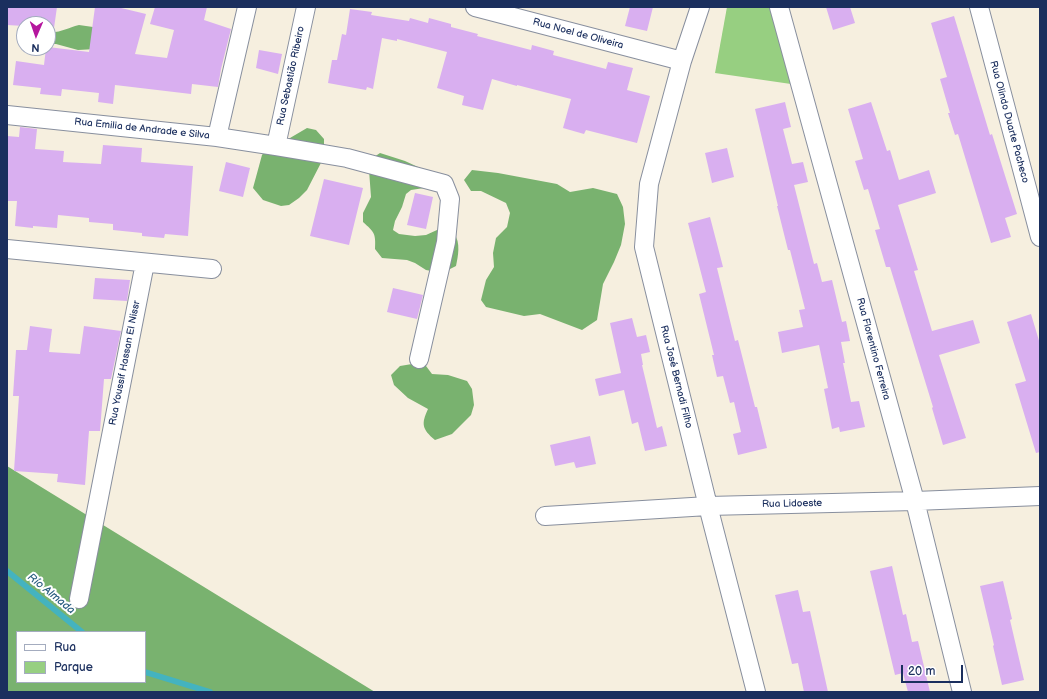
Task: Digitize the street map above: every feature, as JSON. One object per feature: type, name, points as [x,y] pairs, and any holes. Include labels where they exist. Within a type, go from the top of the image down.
[{"type":"street","points":[[217,137],[247,7]]},
{"type":"street","name":"Rua Sebastião Ribeiro","points":[[276,146],[306,7]]},
{"type":"street","name":"Rua Noel de Oliveira","points":[[475,7],[682,61]]},
{"type":"street","name":"Rua José Bernadi Filho","points":[[700,7],[682,61],[649,184],[644,247],[756,692]]},
{"type":"street","name":"Rua Florentino Ferreira","points":[[779,7],[915,501],[962,692]]},
{"type":"street","name":"Rua Olindo Duarte Pacheco","points":[[979,7],[1040,237]]},
{"type":"street","name":"Rua Emilia de Andrade e Silva","points":[[7,115],[217,137],[276,146],[347,158],[444,184],[450,199],[446,242],[419,359]]},
{"type":"street","points":[[7,249],[212,269]]},
{"type":"street","name":"Rua Youssif Hassan El Nissr","points":[[79,599],[145,263]]},
{"type":"street","name":"Rua Lidoeste","points":[[545,516],[708,506],[915,501],[1040,496]]},
{"type":"green space","points":[[727,7],[773,7],[785,47],[791,84],[715,73]]},
{"type":"green space","points":[[79,25],[93,27],[96,49],[78,50],[56,44],[56,32]]},
{"type":"green space","points":[[307,128],[316,130],[324,139],[324,157],[307,190],[289,205],[281,206],[263,200],[253,188],[262,155],[269,146],[290,138]]},
{"type":"green space","points":[[380,153],[418,167],[429,176],[424,188],[411,190],[406,194],[393,230],[399,234],[415,236],[426,235],[446,228],[454,234],[458,241],[458,258],[456,266],[442,273],[426,270],[407,260],[382,258],[375,249],[374,233],[363,222],[363,213],[371,197],[369,170],[371,159]]},
{"type":"green space","points":[[472,170],[498,173],[557,184],[570,192],[593,188],[617,194],[623,207],[625,224],[621,245],[603,284],[597,320],[582,330],[540,314],[524,316],[486,307],[481,300],[486,280],[494,267],[493,253],[496,238],[507,227],[510,213],[506,203],[481,191],[471,191],[464,180]]},
{"type":"green space","points":[[412,364],[426,366],[432,374],[448,375],[467,381],[472,389],[474,405],[471,415],[452,434],[435,440],[427,433],[424,426],[424,419],[428,409],[408,398],[394,385],[391,375],[400,366]]},
{"type":"green space","points":[[7,466],[375,692],[7,692]]},
{"type":"building","points":[[7,7],[57,7],[56,16],[16,16],[16,26],[7,25]]},
{"type":"building","points":[[95,7],[117,7],[146,14],[135,54],[167,58],[174,30],[150,24],[155,7],[207,7],[204,20],[231,29],[218,87],[192,84],[191,94],[115,85],[113,104],[98,102],[99,93],[62,89],[61,96],[40,94],[41,88],[13,85],[16,61],[44,65],[45,56],[56,56],[56,48],[89,52]]},
{"type":"building","points":[[630,7],[653,7],[647,31],[625,26]]},
{"type":"building","points":[[826,7],[850,7],[855,23],[833,30]]},
{"type":"building","points":[[350,9],[372,12],[371,15],[409,21],[410,18],[428,23],[429,18],[451,24],[451,27],[478,34],[477,36],[531,50],[532,45],[554,51],[553,55],[606,69],[608,62],[633,68],[627,90],[650,96],[637,143],[586,130],[584,134],[563,128],[571,99],[492,79],[483,110],[462,105],[464,96],[437,88],[447,52],[397,39],[397,41],[382,38],[373,89],[367,87],[366,90],[328,83],[332,60],[337,60],[342,34],[346,35]]},
{"type":"building","points":[[954,16],[990,135],[992,134],[1017,214],[1005,218],[1011,237],[991,243],[958,134],[955,135],[948,113],[950,113],[940,79],[947,77],[931,23]]},
{"type":"building","points":[[259,50],[282,54],[278,74],[256,68]]},
{"type":"building","points":[[785,102],[791,127],[783,129],[792,164],[803,162],[808,182],[794,185],[814,264],[817,263],[822,282],[832,280],[842,322],[846,321],[850,341],[841,342],[845,363],[843,363],[851,402],[859,401],[865,427],[840,432],[839,427],[832,429],[824,389],[828,388],[819,345],[782,353],[778,332],[803,327],[799,310],[805,309],[777,206],[755,109]]},
{"type":"building","points":[[871,102],[887,151],[890,150],[899,180],[929,170],[936,193],[898,205],[918,270],[914,271],[932,331],[973,320],[980,343],[939,355],[966,438],[943,445],[932,408],[933,407],[890,267],[886,267],[875,230],[880,229],[868,189],[864,190],[855,161],[863,159],[848,109]]},
{"type":"building","points":[[20,127],[37,129],[35,149],[64,151],[63,162],[101,164],[103,145],[142,148],[141,162],[193,166],[188,236],[165,234],[164,238],[142,236],[142,233],[113,230],[113,224],[89,222],[89,218],[58,215],[57,228],[15,226],[17,201],[7,201],[7,136],[19,137]]},
{"type":"building","points":[[727,148],[734,177],[712,183],[705,153]]},
{"type":"building","points":[[226,162],[250,168],[243,197],[219,191]]},
{"type":"building","points":[[324,179],[363,188],[349,245],[310,236]]},
{"type":"building","points":[[415,193],[433,197],[426,229],[407,225]]},
{"type":"building","points":[[710,217],[723,267],[717,268],[735,341],[738,340],[767,448],[738,455],[733,434],[741,432],[734,402],[730,403],[723,376],[717,377],[712,355],[714,355],[699,294],[706,292],[688,223]]},
{"type":"building","points":[[95,278],[130,280],[127,301],[93,299]]},
{"type":"building","points":[[393,288],[423,295],[417,319],[387,312]]},
{"type":"building","points":[[1031,314],[1040,344],[1040,452],[1036,453],[1015,384],[1026,381],[1007,322]]},
{"type":"building","points":[[632,318],[637,337],[646,335],[650,352],[641,354],[642,365],[657,428],[662,426],[667,446],[645,451],[638,422],[632,424],[624,390],[599,396],[595,379],[621,373],[610,323]]},
{"type":"building","points":[[30,326],[52,329],[49,352],[80,354],[84,326],[121,331],[111,379],[104,379],[100,431],[89,431],[85,485],[57,482],[58,474],[14,471],[19,396],[13,396],[16,350],[27,350]]},
{"type":"building","points":[[590,436],[596,464],[576,468],[574,462],[555,466],[550,445]]},
{"type":"building","points":[[892,566],[903,615],[906,614],[912,642],[918,641],[930,692],[908,692],[903,673],[895,675],[870,571]]},
{"type":"building","points":[[1003,581],[1012,619],[1010,620],[1024,680],[1002,685],[980,586]]},
{"type":"building","points":[[798,590],[803,612],[810,611],[828,692],[804,692],[798,663],[792,664],[775,595]]},
{"type":"waterway","name":"Río Almada","points":[[7,571],[81,631]]},
{"type":"waterway","name":"Río Almada","points":[[146,672],[210,692]]}]
